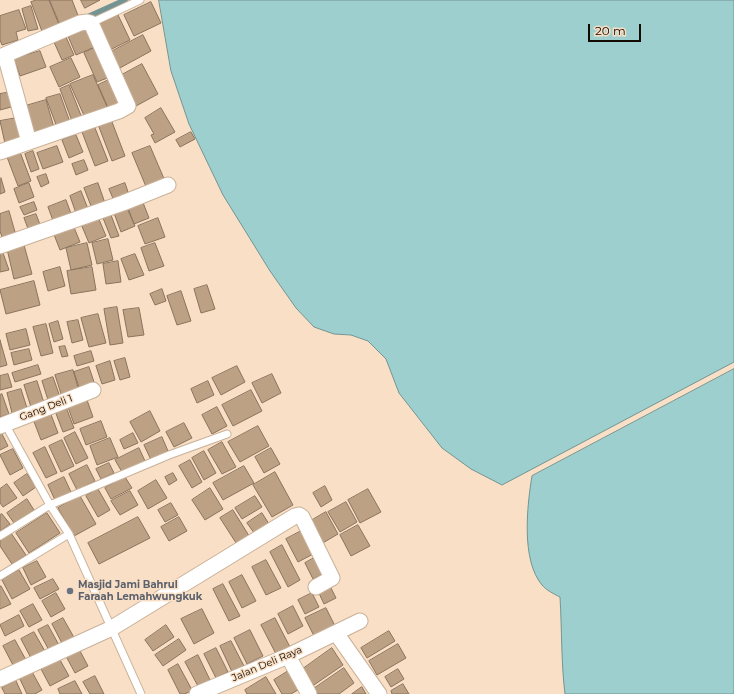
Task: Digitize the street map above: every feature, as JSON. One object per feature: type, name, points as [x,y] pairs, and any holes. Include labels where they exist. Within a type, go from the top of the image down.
[{"type":"street","points":[[0,152],[119,111],[128,106],[91,23],[80,23],[3,56],[29,142]]},
{"type":"street","points":[[0,246],[123,203],[168,185]]},
{"type":"street","name":"Gang Deli 1","points":[[2,425],[93,390]]},
{"type":"street","points":[[0,679],[112,628],[295,516],[299,515],[302,517],[332,578],[316,587]]},
{"type":"street","name":"Jalan Deli Raya","points":[[197,694],[288,656],[360,621]]},
{"type":"street","points":[[336,632],[379,694]]},
{"type":"street","points":[[288,656],[310,694]]},
{"type":"lane","points":[[91,23],[140,0]]},
{"type":"lane","points":[[2,425],[69,534],[141,694]]},
{"type":"lane","points":[[0,536],[50,505],[169,455],[227,434]]},
{"type":"lane","points":[[0,576],[69,534]]},
{"type":"water","points":[[159,0],[734,0],[734,362],[502,485],[471,469],[442,448],[399,393],[386,359],[368,341],[351,335],[334,334],[314,327],[296,308],[270,271],[223,195],[189,124],[171,71]]},
{"type":"water","points":[[734,369],[734,694],[565,694],[560,597],[542,585],[535,574],[528,547],[527,517],[532,476]]},
{"type":"building","points":[[37,0],[49,0],[60,27],[43,34],[31,2]]},
{"type":"building","points":[[50,0],[72,0],[79,18],[61,26]]},
{"type":"building","points":[[81,0],[100,0],[85,8]]},
{"type":"building","points":[[151,2],[161,23],[134,36],[124,15]]},
{"type":"building","points":[[31,6],[38,29],[28,31],[22,9]]},
{"type":"building","points":[[19,10],[26,29],[16,32],[18,40],[2,45],[0,40],[0,16]]},
{"type":"building","points":[[118,15],[130,40],[106,52],[94,26]]},
{"type":"building","points":[[87,28],[95,47],[76,55],[68,36]]},
{"type":"building","points":[[143,35],[151,51],[118,69],[109,53]]},
{"type":"building","points":[[66,37],[74,55],[62,60],[54,42]]},
{"type":"building","points":[[96,47],[110,77],[97,82],[84,53]]},
{"type":"building","points":[[40,51],[46,67],[20,76],[14,59]]},
{"type":"building","points":[[71,58],[80,77],[59,87],[50,67]]},
{"type":"building","points":[[142,64],[158,94],[136,106],[120,76]]},
{"type":"building","points":[[93,75],[109,111],[86,120],[70,84]]},
{"type":"building","points":[[111,79],[123,104],[109,110],[98,85]]},
{"type":"building","points":[[69,85],[82,118],[72,121],[60,89]]},
{"type":"building","points":[[11,92],[15,106],[0,110],[0,94]]},
{"type":"building","points":[[60,94],[71,125],[58,130],[46,98]]},
{"type":"building","points":[[46,100],[55,131],[31,140],[22,107]]},
{"type":"building","points":[[161,108],[175,132],[155,143],[151,135],[154,134],[145,118]]},
{"type":"building","points":[[17,118],[23,143],[6,148],[0,121]]},
{"type":"building","points":[[112,122],[125,156],[112,161],[99,127]]},
{"type":"building","points":[[95,128],[108,161],[95,166],[82,132]]},
{"type":"building","points":[[191,132],[195,139],[180,147],[176,140]]},
{"type":"building","points":[[76,135],[83,152],[69,158],[62,140]]},
{"type":"building","points":[[57,146],[63,162],[43,169],[37,153]]},
{"type":"building","points":[[150,146],[165,181],[147,189],[132,153]]},
{"type":"building","points":[[33,151],[39,169],[31,172],[25,154]]},
{"type":"building","points":[[20,152],[31,181],[18,186],[7,157]]},
{"type":"building","points":[[84,160],[88,170],[76,175],[72,164]]},
{"type":"building","points":[[46,174],[49,183],[41,187],[37,177]]},
{"type":"building","points":[[1,178],[5,192],[0,194],[0,179]]},
{"type":"building","points":[[29,183],[34,197],[19,203],[14,189]]},
{"type":"building","points":[[98,183],[106,206],[93,211],[84,188]]},
{"type":"building","points":[[125,183],[129,195],[114,201],[109,189]]},
{"type":"building","points":[[81,191],[90,214],[78,219],[70,196]]},
{"type":"building","points":[[66,200],[73,219],[55,226],[48,207]]},
{"type":"building","points":[[142,200],[149,218],[134,224],[127,205]]},
{"type":"building","points":[[34,202],[37,210],[24,215],[20,207]]},
{"type":"building","points":[[127,208],[135,226],[121,232],[114,213]]},
{"type":"building","points":[[9,211],[17,239],[4,243],[0,231],[0,214]]},
{"type":"building","points":[[36,214],[42,230],[30,234],[24,218]]},
{"type":"building","points":[[111,215],[119,236],[111,238],[103,218]]},
{"type":"building","points":[[98,217],[106,236],[89,243],[81,224]]},
{"type":"building","points":[[158,218],[165,237],[145,244],[138,226]]},
{"type":"building","points":[[73,225],[80,242],[60,250],[53,232]]},
{"type":"building","points":[[108,239],[113,260],[97,264],[92,243]]},
{"type":"building","points":[[87,243],[92,265],[71,270],[66,248]]},
{"type":"building","points":[[155,243],[164,266],[149,271],[141,248]]},
{"type":"building","points":[[24,245],[32,274],[14,279],[7,249]]},
{"type":"building","points":[[3,253],[9,270],[0,272],[0,254]]},
{"type":"building","points":[[135,254],[144,275],[129,280],[121,259]]},
{"type":"building","points":[[118,261],[121,282],[106,284],[103,264]]},
{"type":"building","points":[[60,267],[65,286],[48,291],[43,272]]},
{"type":"building","points":[[92,267],[96,290],[71,294],[67,271]]},
{"type":"building","points":[[34,281],[40,305],[6,314],[0,290]]},
{"type":"building","points":[[207,285],[215,309],[201,313],[194,289]]},
{"type":"building","points":[[162,289],[166,301],[155,305],[150,294]]},
{"type":"building","points":[[181,291],[191,321],[177,325],[167,296]]},
{"type":"building","points":[[117,307],[123,343],[110,345],[104,309]]},
{"type":"building","points":[[139,308],[144,335],[128,337],[123,310]]},
{"type":"building","points":[[98,314],[106,343],[89,347],[81,318]]},
{"type":"building","points":[[78,320],[83,340],[72,343],[67,322]]},
{"type":"building","points":[[58,321],[63,339],[54,342],[49,324]]},
{"type":"building","points":[[46,324],[53,353],[41,356],[33,327]]},
{"type":"building","points":[[26,329],[30,345],[10,350],[6,334]]},
{"type":"building","points":[[0,340],[7,365],[0,367]]},
{"type":"building","points":[[65,346],[68,356],[62,357],[59,347]]},
{"type":"building","points":[[29,349],[32,360],[14,365],[11,353]]},
{"type":"building","points":[[91,351],[94,361],[77,366],[74,356]]},
{"type":"building","points":[[125,358],[130,377],[120,380],[114,361]]},
{"type":"building","points":[[110,361],[115,380],[102,384],[96,366]]},
{"type":"building","points":[[38,365],[41,374],[15,382],[12,373]]},
{"type":"building","points":[[237,366],[245,382],[221,395],[212,378]]},
{"type":"building","points":[[89,367],[95,385],[80,390],[74,372]]},
{"type":"building","points":[[73,370],[79,391],[62,397],[55,375]]},
{"type":"building","points":[[8,374],[12,387],[0,390],[0,376]]},
{"type":"building","points":[[272,374],[281,393],[262,403],[252,383]]},
{"type":"building","points":[[53,377],[60,397],[48,400],[42,381]]},
{"type":"building","points":[[37,381],[44,403],[31,407],[24,385]]},
{"type":"building","points":[[208,381],[214,395],[197,403],[191,389]]},
{"type":"building","points":[[21,389],[27,408],[12,413],[7,393]]},
{"type":"building","points":[[251,390],[262,411],[233,426],[222,405]]},
{"type":"building","points":[[2,394],[9,414],[0,417],[0,395]]},
{"type":"building","points":[[87,400],[93,417],[74,424],[68,407]]},
{"type":"building","points":[[66,407],[74,428],[63,432],[55,411]]},
{"type":"building","points":[[217,407],[227,426],[212,434],[202,415]]},
{"type":"building","points":[[150,411],[160,431],[141,442],[130,422]]},
{"type":"building","points":[[50,412],[58,433],[41,440],[33,419]]},
{"type":"building","points":[[101,421],[107,437],[86,445],[80,429]]},
{"type":"building","points":[[184,423],[192,438],[174,447],[166,432]]},
{"type":"building","points":[[258,426],[269,446],[240,462],[228,442]]},
{"type":"building","points":[[0,432],[8,446],[0,450]]},
{"type":"building","points":[[75,432],[88,458],[76,464],[64,438]]},
{"type":"building","points":[[133,433],[138,443],[124,449],[120,440]]},
{"type":"building","points":[[162,437],[168,451],[151,460],[144,445]]},
{"type":"building","points":[[110,438],[118,457],[97,465],[90,446]]},
{"type":"building","points":[[62,440],[74,466],[61,472],[49,446]]},
{"type":"building","points":[[222,442],[236,467],[222,474],[208,450]]},
{"type":"building","points":[[45,447],[57,473],[46,478],[33,453]]},
{"type":"building","points":[[139,448],[145,461],[122,472],[115,460]]},
{"type":"building","points":[[271,448],[280,464],[264,473],[255,457]]},
{"type":"building","points":[[13,449],[23,468],[10,475],[0,455]]},
{"type":"building","points":[[204,451],[216,473],[204,480],[192,458]]},
{"type":"building","points":[[190,460],[202,482],[192,488],[179,466]]},
{"type":"building","points":[[109,463],[114,473],[101,479],[96,469]]},
{"type":"building","points":[[87,465],[95,481],[77,490],[69,474]]},
{"type":"building","points":[[244,466],[254,483],[223,500],[213,483]]},
{"type":"building","points":[[275,472],[293,505],[272,517],[253,485]]},
{"type":"building","points":[[173,473],[177,480],[169,485],[165,477]]},
{"type":"building","points":[[27,474],[36,487],[23,496],[14,483]]},
{"type":"building","points":[[64,477],[71,492],[55,500],[48,485]]},
{"type":"building","points":[[125,477],[132,488],[111,499],[105,488]]},
{"type":"building","points":[[156,480],[167,498],[148,509],[138,491]]},
{"type":"building","points":[[7,484],[17,498],[3,507],[0,503],[0,489]]},
{"type":"building","points":[[325,486],[332,500],[321,507],[313,493]]},
{"type":"building","points":[[210,488],[223,509],[205,520],[192,500]]},
{"type":"building","points":[[98,489],[110,510],[98,517],[86,496]]},
{"type":"building","points":[[368,489],[381,512],[360,523],[348,500]]},
{"type":"building","points":[[130,491],[138,505],[120,515],[111,501]]},
{"type":"building","points":[[80,496],[96,524],[74,536],[58,508]]},
{"type":"building","points":[[255,496],[262,507],[242,519],[235,508]]},
{"type":"building","points":[[27,499],[34,510],[14,523],[7,513]]},
{"type":"building","points":[[346,502],[357,522],[340,532],[328,512]]},
{"type":"building","points":[[171,503],[178,515],[165,522],[158,510]]},
{"type":"building","points":[[233,510],[251,539],[238,546],[220,518]]},
{"type":"building","points":[[326,512],[338,534],[321,544],[309,522]]},
{"type":"building","points":[[47,513],[60,533],[29,553],[16,533]]},
{"type":"building","points":[[262,513],[271,527],[257,537],[247,523]]},
{"type":"building","points":[[2,514],[10,524],[0,531],[0,515]]},
{"type":"building","points":[[138,517],[150,538],[99,564],[88,543]]},
{"type":"building","points":[[179,517],[187,531],[169,541],[161,527]]},
{"type":"building","points":[[358,525],[370,546],[351,556],[340,535]]},
{"type":"building","points":[[305,529],[317,552],[298,562],[286,539]]},
{"type":"building","points":[[11,533],[26,555],[12,564],[0,546],[0,540]]},
{"type":"building","points":[[282,545],[300,580],[288,587],[270,552]]},
{"type":"building","points":[[316,557],[324,573],[313,579],[305,563]]},
{"type":"building","points":[[266,560],[281,588],[266,595],[252,567]]},
{"type":"building","points":[[37,561],[46,577],[31,585],[23,568]]},
{"type":"building","points":[[19,570],[30,589],[12,599],[2,580]]},
{"type":"building","points":[[242,575],[256,601],[242,608],[229,582]]},
{"type":"building","points":[[53,579],[59,589],[40,599],[34,588]]},
{"type":"building","points":[[223,584],[240,616],[229,621],[213,589]]},
{"type":"building","points":[[329,584],[336,598],[324,604],[317,589]]},
{"type":"building","points":[[0,586],[11,604],[0,609]]},
{"type":"building","points":[[56,593],[65,609],[51,617],[42,601]]},
{"type":"building","points":[[312,593],[319,607],[305,614],[298,600]]},
{"type":"building","points":[[33,604],[42,620],[29,627],[20,611]]},
{"type":"building","points":[[293,606],[303,626],[288,634],[278,614]]},
{"type":"building","points":[[326,608],[335,626],[314,636],[305,618]]},
{"type":"building","points":[[202,609],[214,633],[194,644],[181,619]]},
{"type":"building","points":[[19,615],[24,626],[5,636],[0,625]]},
{"type":"building","points":[[63,618],[76,641],[64,647],[52,624]]},
{"type":"building","points":[[275,618],[290,647],[276,654],[261,625]]},
{"type":"building","points":[[48,625],[60,647],[50,652],[38,630]]},
{"type":"building","points":[[166,625],[174,637],[153,651],[145,640]]},
{"type":"building","points":[[250,630],[263,656],[247,664],[234,638]]},
{"type":"building","points":[[389,631],[395,641],[367,658],[361,648]]},
{"type":"building","points":[[34,632],[46,653],[32,660],[21,639]]},
{"type":"building","points":[[179,639],[186,650],[163,666],[155,655]]},
{"type":"building","points":[[15,640],[26,660],[14,667],[3,646]]},
{"type":"building","points":[[231,641],[245,668],[233,674],[220,646]]},
{"type":"building","points":[[398,644],[406,658],[377,675],[369,661]]},
{"type":"building","points":[[216,648],[228,672],[216,678],[204,654]]},
{"type":"building","points":[[332,648],[343,665],[311,687],[300,671]]},
{"type":"building","points":[[80,651],[88,666],[75,673],[67,658]]},
{"type":"building","points":[[198,655],[211,682],[199,688],[185,662]]},
{"type":"building","points":[[60,660],[69,676],[50,686],[41,669]]},
{"type":"building","points":[[178,664],[192,690],[185,694],[180,694],[168,670]]},
{"type":"building","points":[[344,668],[354,683],[339,694],[315,694],[312,690]]},
{"type":"building","points":[[398,669],[404,679],[391,687],[385,677]]},
{"type":"building","points":[[31,670],[42,690],[35,694],[27,694],[19,677]]},
{"type":"building","points":[[290,670],[301,688],[291,694],[282,694],[274,680]]},
{"type":"building","points":[[95,676],[104,694],[90,694],[83,682]]},
{"type":"building","points":[[266,677],[276,694],[247,694],[245,690]]},
{"type":"building","points":[[16,681],[22,694],[5,694],[2,688]]},
{"type":"building","points":[[75,681],[82,694],[60,694],[58,689]]},
{"type":"building","points":[[403,684],[409,694],[392,694],[391,691]]},
{"type":"building","points":[[362,687],[366,694],[352,694]]},
{"type":"waterway","points":[[85,18],[125,0]]},
{"type":"place","name":"Masjid Jami Bahrul Faraah Lemahwungkuk","points":[[70,591]]}]
